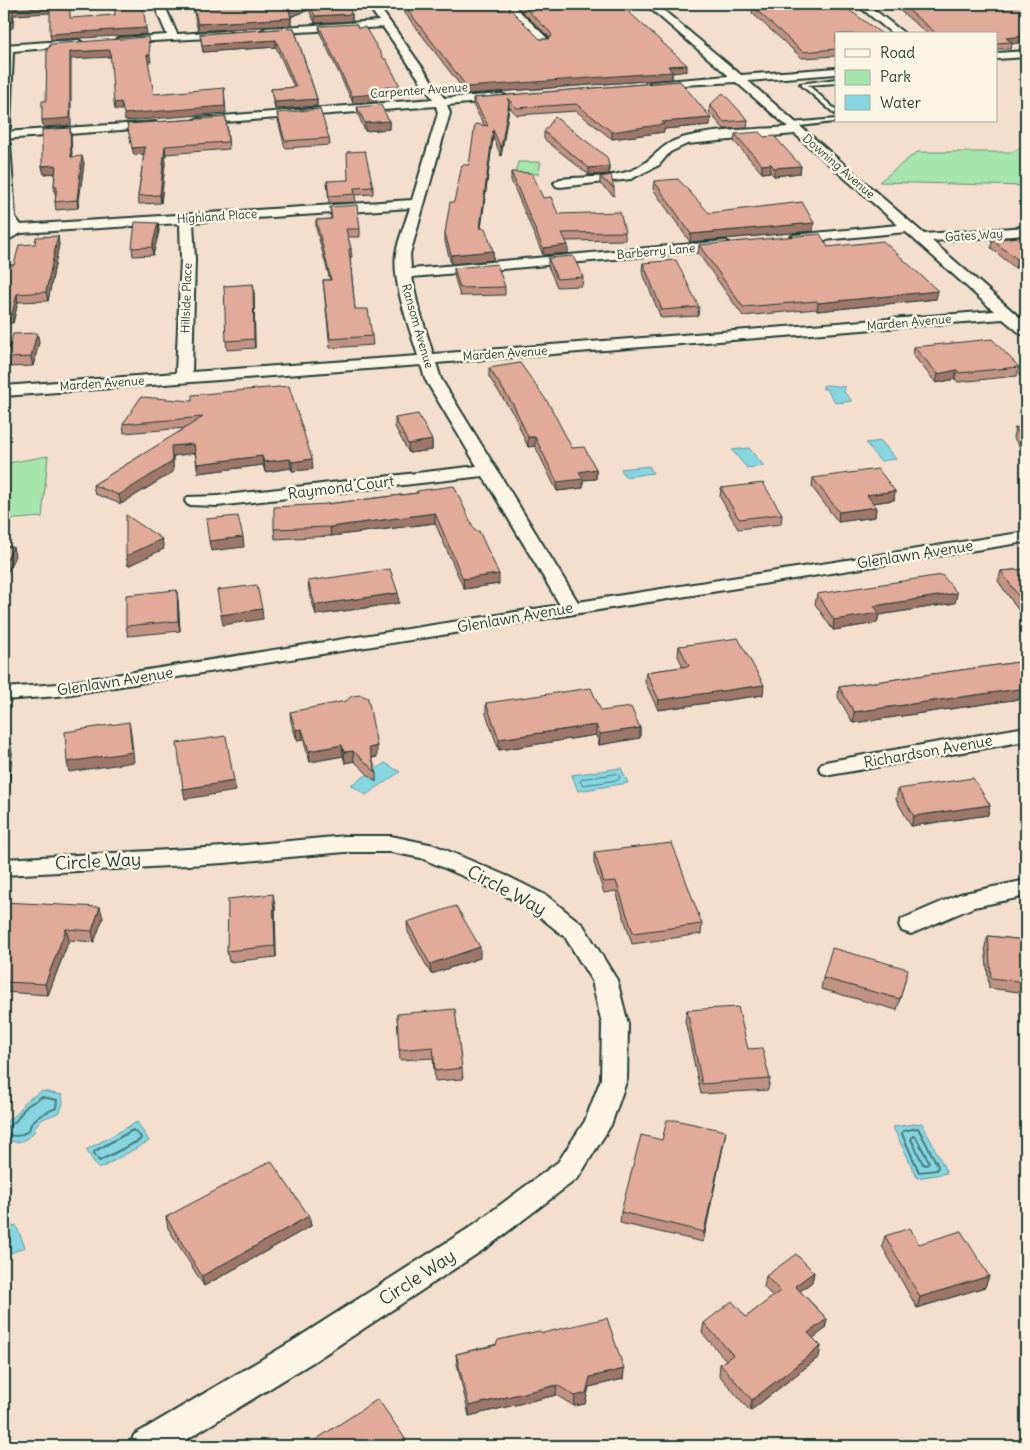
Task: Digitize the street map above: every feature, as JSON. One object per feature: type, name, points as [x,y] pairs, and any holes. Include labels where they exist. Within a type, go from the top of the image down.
[{"type":"street","points":[[159,4],[173,37]]},
{"type":"street","points":[[372,4],[441,102]]},
{"type":"street","points":[[508,4],[545,42]]},
{"type":"street","name":"Downing Avenue","points":[[650,4],[910,228],[1026,331]]},
{"type":"street","points":[[861,4],[897,32]]},
{"type":"street","points":[[105,42],[386,24]]},
{"type":"street","points":[[4,127],[6,48],[86,43]]},
{"type":"street","points":[[998,56],[1026,54]]},
{"type":"street","points":[[644,86],[835,71]]},
{"type":"street","name":"Carpenter Avenue","points":[[184,122],[510,97]]},
{"type":"street","name":"Ransom Avenue","points":[[441,102],[444,113],[403,254],[403,274],[413,317],[433,379],[572,607]]},
{"type":"street","points":[[4,136],[165,124]]},
{"type":"street","points":[[560,183],[634,174],[655,162],[666,149],[684,141],[794,128]]},
{"type":"street","points":[[4,144],[5,201],[8,218],[18,229],[4,238]]},
{"type":"street","name":"Highland Place","points":[[18,229],[417,204]]},
{"type":"street","name":"Hillside Place","points":[[184,377],[188,259],[186,218]]},
{"type":"street","points":[[778,240],[910,228]]},
{"type":"street","name":"Gates Way","points":[[921,238],[1026,231]]},
{"type":"street","name":"Barberry Lane","points":[[403,274],[738,244]]},
{"type":"street","name":"Marden Avenue","points":[[4,391],[1007,314]]},
{"type":"street","name":"Raymond Court","points":[[194,501],[217,501],[489,470]]},
{"type":"street","name":"Glenlawn Avenue","points":[[4,694],[58,690],[572,607],[1026,537]]},
{"type":"street","name":"Richardson Avenue","points":[[830,768],[1026,734]]},
{"type":"street","name":"Circle Way","points":[[4,867],[224,855],[345,844],[391,844],[426,851],[501,883],[538,902],[574,931],[604,980],[615,1024],[614,1079],[598,1125],[568,1170],[471,1242],[302,1352],[146,1446]]},
{"type":"street","points":[[911,925],[969,900],[1026,888]]},
{"type":"lane","points":[[835,81],[803,84],[835,111]]},
{"type":"lane","points":[[794,128],[835,122]]},
{"type":"green space","points":[[1026,145],[1026,186],[879,182],[917,152],[1012,152]]},
{"type":"green space","points":[[518,162],[541,162],[538,174],[515,174]]},
{"type":"green space","points":[[48,456],[42,517],[4,520],[4,469],[8,463]]},
{"type":"water","points":[[823,386],[845,387],[844,392],[852,401],[836,403],[826,389],[823,389]]},
{"type":"water","points":[[881,441],[896,459],[880,461],[866,443]]},
{"type":"water","points":[[749,448],[764,466],[747,468],[732,450]]},
{"type":"water","points":[[649,466],[653,473],[625,477],[621,469]]},
{"type":"water","points":[[385,763],[400,772],[366,795],[351,785]]},
{"type":"water","points":[[621,768],[628,783],[578,791],[572,775]]},
{"type":"water","points":[[42,1091],[62,1095],[63,1103],[60,1112],[40,1121],[34,1132],[24,1140],[13,1142],[5,1138],[4,1126],[8,1120],[18,1113],[24,1102]]},
{"type":"water","points":[[137,1122],[149,1141],[99,1169],[86,1150]]},
{"type":"water","points":[[922,1123],[947,1173],[917,1178],[893,1127]]},
{"type":"water","points":[[16,1225],[25,1247],[4,1256],[4,1231]]},
{"type":"building","points":[[4,4],[70,4],[70,18],[115,15],[114,4],[143,5],[146,28],[50,34],[50,7],[13,9],[12,22],[4,22]]},
{"type":"building","points":[[193,4],[306,4],[289,10],[291,18],[198,24]]},
{"type":"building","points":[[309,4],[341,4],[343,7],[348,7],[352,14],[315,16]]},
{"type":"building","points":[[403,4],[505,4],[540,39],[549,39],[552,36],[550,32],[521,4],[620,4],[687,65],[668,66],[672,72],[467,87]]},
{"type":"building","points":[[841,4],[879,32],[835,32],[835,49],[803,52],[753,7]]},
{"type":"building","points":[[901,4],[1026,4],[1026,36],[1006,38],[1012,42],[998,43],[998,32],[935,32]]},
{"type":"building","points":[[356,24],[358,28],[365,27],[384,59],[386,59],[400,86],[373,88],[376,94],[352,96],[319,26]]},
{"type":"building","points":[[294,28],[317,99],[275,102],[271,89],[296,87],[276,40],[202,45],[200,34]]},
{"type":"building","points":[[148,37],[150,55],[147,55],[154,94],[224,88],[225,106],[124,114],[121,102],[114,103],[110,50],[70,52],[70,118],[42,120],[42,101],[46,101],[47,48],[49,48],[50,44]]},
{"type":"building","points":[[680,81],[711,118],[662,122],[664,124],[612,132],[576,104],[517,108],[507,98],[509,102],[501,148],[493,130],[480,228],[485,228],[493,251],[451,255],[445,233],[450,202],[454,202],[462,165],[469,165],[475,124],[488,126],[473,98]]},
{"type":"building","points":[[723,93],[748,120],[724,122],[710,105]]},
{"type":"building","points":[[381,105],[389,121],[365,123],[357,107]]},
{"type":"building","points":[[320,109],[329,138],[285,141],[277,113]]},
{"type":"building","points":[[226,117],[228,142],[165,146],[160,195],[138,196],[145,147],[132,148],[127,124]]},
{"type":"building","points":[[555,117],[607,157],[609,166],[589,168],[544,132]]},
{"type":"building","points":[[70,128],[71,157],[82,156],[77,200],[55,202],[57,186],[54,186],[56,165],[42,166],[42,130]]},
{"type":"building","points":[[759,132],[764,137],[774,136],[801,166],[774,168],[771,164],[762,165],[735,134]]},
{"type":"building","points":[[365,151],[373,187],[354,188],[355,194],[329,196],[327,181],[348,180],[347,152]]},
{"type":"building","points":[[511,172],[532,173],[543,198],[551,197],[558,214],[620,212],[625,232],[562,233],[568,245],[543,248]]},
{"type":"building","points":[[611,175],[614,188],[600,177]]},
{"type":"building","points":[[678,179],[709,213],[802,202],[814,223],[691,234],[654,181]]},
{"type":"building","points":[[357,205],[360,229],[346,229],[351,249],[349,249],[355,309],[368,309],[372,336],[330,339],[323,280],[331,280],[316,220],[332,219],[330,207]]},
{"type":"building","points":[[135,222],[158,223],[152,247],[132,248]]},
{"type":"building","points":[[820,234],[828,247],[883,241],[938,291],[818,303],[817,301],[743,307],[699,245]]},
{"type":"building","points":[[58,236],[46,292],[17,294],[12,314],[4,315],[4,265],[14,265],[19,245],[35,244],[36,237]]},
{"type":"building","points":[[1026,236],[1026,265],[1021,259],[1017,259],[992,240]]},
{"type":"building","points":[[573,256],[583,277],[557,279],[548,258]]},
{"type":"building","points":[[676,260],[699,307],[662,310],[643,263]]},
{"type":"building","points":[[497,264],[505,287],[460,288],[454,268]]},
{"type":"building","points":[[253,284],[254,339],[226,341],[224,286]]},
{"type":"building","points":[[37,333],[31,357],[7,358],[13,334]]},
{"type":"building","points":[[992,339],[1019,367],[959,373],[957,370],[938,374],[914,347]]},
{"type":"building","points":[[520,363],[549,404],[572,448],[584,447],[596,469],[579,472],[583,479],[557,482],[535,437],[528,437],[514,406],[489,368]]},
{"type":"building","points":[[289,386],[312,459],[292,462],[290,459],[264,462],[262,456],[197,464],[194,444],[171,446],[172,462],[119,495],[93,485],[203,417],[123,424],[141,397],[192,401],[192,395]]},
{"type":"building","points":[[418,414],[432,440],[408,444],[395,418]]},
{"type":"building","points":[[1026,427],[1026,443],[1015,428]]},
{"type":"building","points":[[878,469],[895,491],[867,495],[876,507],[839,512],[813,478]]},
{"type":"building","points":[[763,483],[782,514],[739,519],[721,488]]},
{"type":"building","points":[[454,486],[475,531],[479,531],[499,574],[463,579],[435,513],[330,527],[274,529],[274,507],[327,504],[418,493],[417,491]]},
{"type":"building","points":[[126,515],[162,539],[126,556]]},
{"type":"building","points":[[238,516],[243,537],[209,541],[206,519]]},
{"type":"building","points":[[4,546],[13,547],[4,566]]},
{"type":"building","points":[[390,569],[398,593],[315,605],[308,581]]},
{"type":"building","points":[[1026,569],[1026,604],[1024,604],[1001,571]]},
{"type":"building","points":[[942,575],[957,593],[874,606],[879,613],[834,620],[817,594]]},
{"type":"building","points":[[257,585],[262,609],[221,615],[217,590]]},
{"type":"building","points":[[177,590],[178,621],[126,626],[126,595]]},
{"type":"building","points":[[738,638],[764,685],[659,700],[646,672],[689,666],[679,646]]},
{"type":"building","points":[[1026,661],[1026,688],[854,712],[839,687]]},
{"type":"building","points":[[591,688],[601,711],[631,707],[640,728],[600,734],[596,725],[499,739],[486,703]]},
{"type":"building","points":[[361,695],[368,698],[377,746],[369,748],[376,772],[353,751],[344,752],[342,745],[309,751],[302,729],[296,730],[290,712],[346,701],[352,696]]},
{"type":"building","points":[[129,722],[132,752],[67,762],[65,732]]},
{"type":"building","points":[[226,736],[234,781],[183,789],[177,743]]},
{"type":"building","points":[[10,743],[5,791],[4,791],[4,744]]},
{"type":"building","points":[[973,778],[990,805],[914,816],[898,789]]},
{"type":"building","points":[[672,843],[702,924],[633,933],[616,881],[604,882],[594,852]]},
{"type":"building","points":[[273,894],[275,946],[227,951],[228,899]]},
{"type":"building","points":[[4,902],[100,907],[92,931],[66,929],[45,984],[4,982]]},
{"type":"building","points":[[456,906],[480,947],[430,964],[407,922]]},
{"type":"building","points":[[988,936],[1026,940],[1026,982],[991,978]]},
{"type":"building","points":[[832,948],[908,969],[900,999],[823,978]]},
{"type":"building","points":[[738,1007],[748,1049],[762,1048],[770,1079],[702,1084],[687,1010]]},
{"type":"building","points":[[455,1009],[462,1068],[435,1071],[433,1047],[399,1050],[397,1014]]},
{"type":"building","points":[[667,1120],[726,1131],[704,1232],[621,1212],[641,1135],[662,1140]]},
{"type":"building","points":[[271,1161],[309,1216],[202,1276],[166,1217]]},
{"type":"building","points":[[910,1228],[919,1244],[961,1231],[989,1276],[920,1297],[885,1236]]},
{"type":"building","points":[[796,1254],[814,1272],[795,1286],[827,1319],[808,1333],[821,1346],[752,1400],[720,1364],[733,1355],[704,1323],[732,1301],[746,1317],[780,1291],[766,1276]]},
{"type":"building","points":[[607,1318],[624,1369],[590,1377],[586,1393],[575,1396],[557,1385],[469,1406],[456,1354],[496,1345],[498,1340],[539,1331],[543,1333]]},
{"type":"building","points":[[378,1399],[410,1446],[306,1446]]}]
